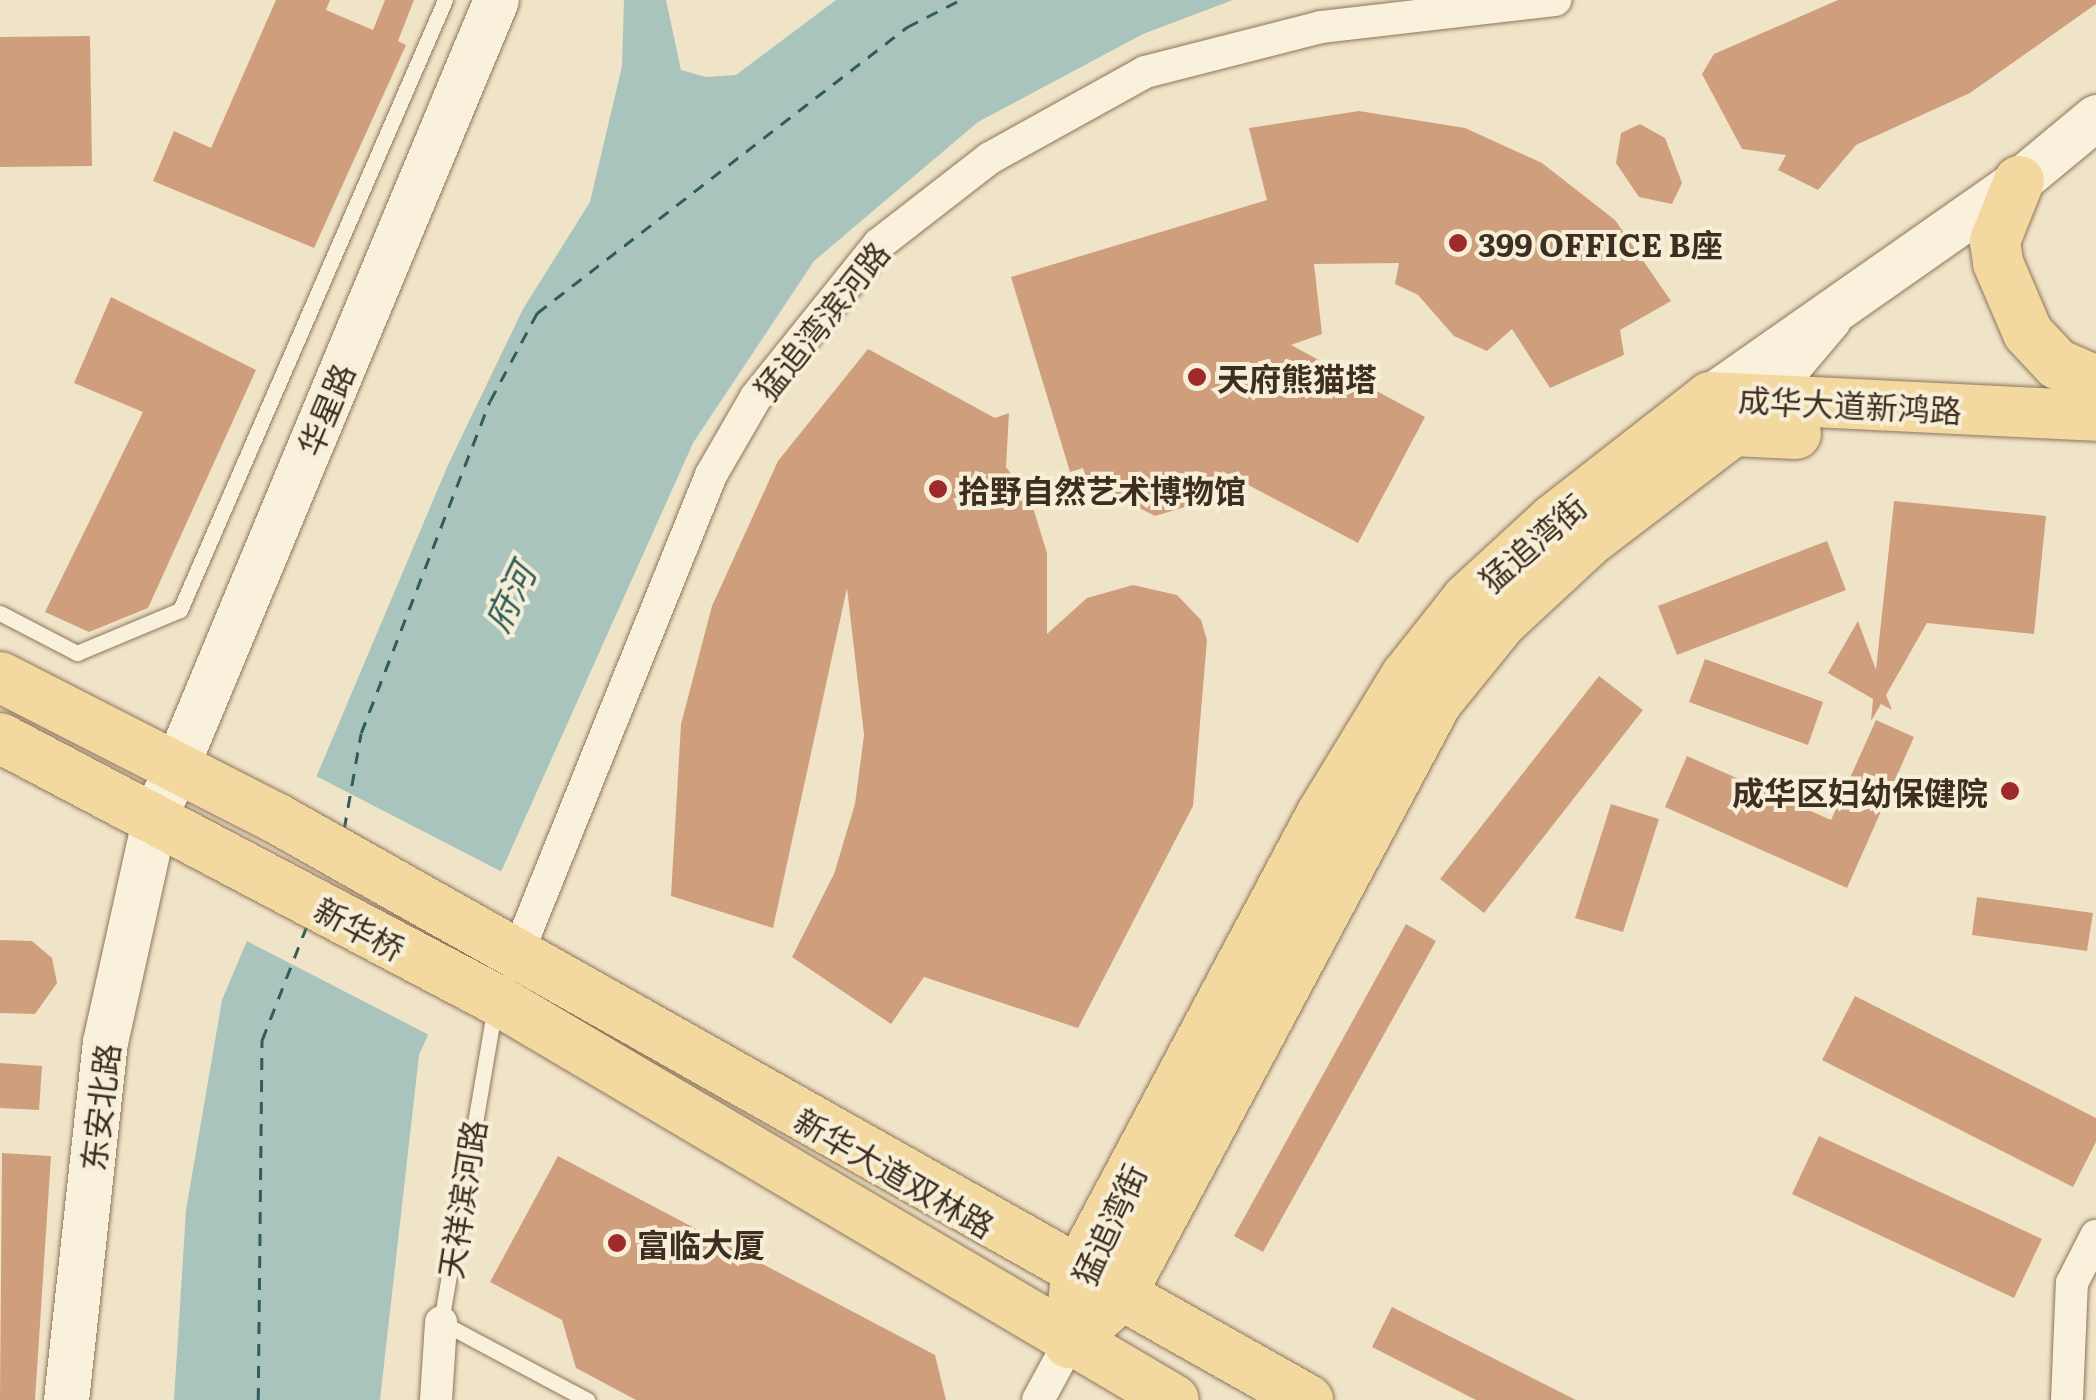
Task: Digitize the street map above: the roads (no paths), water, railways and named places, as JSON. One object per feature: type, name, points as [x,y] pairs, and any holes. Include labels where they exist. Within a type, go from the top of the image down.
[{"type":"main road","points":[[2018,182],[1995,240],[1998,263],[2028,333],[2057,364],[2096,381]]},
{"type":"main road","name":"成华大道新鸿路","points":[[1736,410],[2096,416]]},
{"type":"main road","name":"成华大道新鸿路","points":[[1736,410],[2096,449]]},
{"type":"main road","name":"猛追湾街","points":[[1069,1343],[1076,1276],[1321,815],[1406,676],[1467,600],[1554,519],[1736,410]]},
{"type":"main road","name":"猛追湾街","points":[[1069,1343],[1119,1298],[1437,702],[1502,622],[1736,410]]},
{"type":"main road","name":"新华桥","points":[[0,677],[276,818],[492,970]]},
{"type":"main road","name":"新华桥","points":[[0,738],[251,868],[492,970]]},
{"type":"main road","name":"新华大道双林路","points":[[492,970],[1308,1400]]},
{"type":"main road","name":"新华大道双林路","points":[[492,970],[1069,1343],[1174,1400]]},
{"type":"street","name":"华星路","points":[[155,818],[496,0]]},
{"type":"street","name":"猛追湾滨河路","points":[[492,970],[711,475],[756,397],[879,244],[990,158],[1144,72],[1321,27],[1556,0]]},
{"type":"street","name":"猛追湾街","points":[[1736,410],[1828,319],[2018,182],[2096,116]]},
{"type":"street","name":"东安北路","points":[[66,1400],[105,1042],[155,818]]},
{"type":"street","points":[[2068,1400],[2072,1283],[2096,1236]]},
{"type":"street","name":"天祥滨河路","points":[[436,1400],[441,1322]]},
{"type":"street","points":[[1038,1400],[1069,1343]]},
{"type":"lane","points":[[0,613],[77,653],[180,610],[444,0]]},
{"type":"lane","name":"天祥滨河路","points":[[441,1322],[492,970]]},
{"type":"lane","points":[[441,1322],[586,1400]]},
{"type":"water","name":"府河","points":[[624,0],[666,0],[681,70],[706,77],[736,75],[836,0],[1233,0],[1143,34],[978,122],[814,261],[693,443],[419,1055],[380,1400],[174,1400],[186,1210],[222,1000],[448,465],[523,309],[590,202],[622,66]]},
{"type":"place","name":"399 OFFICE B座","points":[[1458,243]]},
{"type":"place","name":"天府熊猫塔","points":[[1197,377]]},
{"type":"place","name":"拾野自然艺术博物馆","points":[[938,489]]},
{"type":"place","name":"成华区妇幼保健院","points":[[2010,791]]},
{"type":"place","name":"富临大厦","points":[[617,1243]]}]
